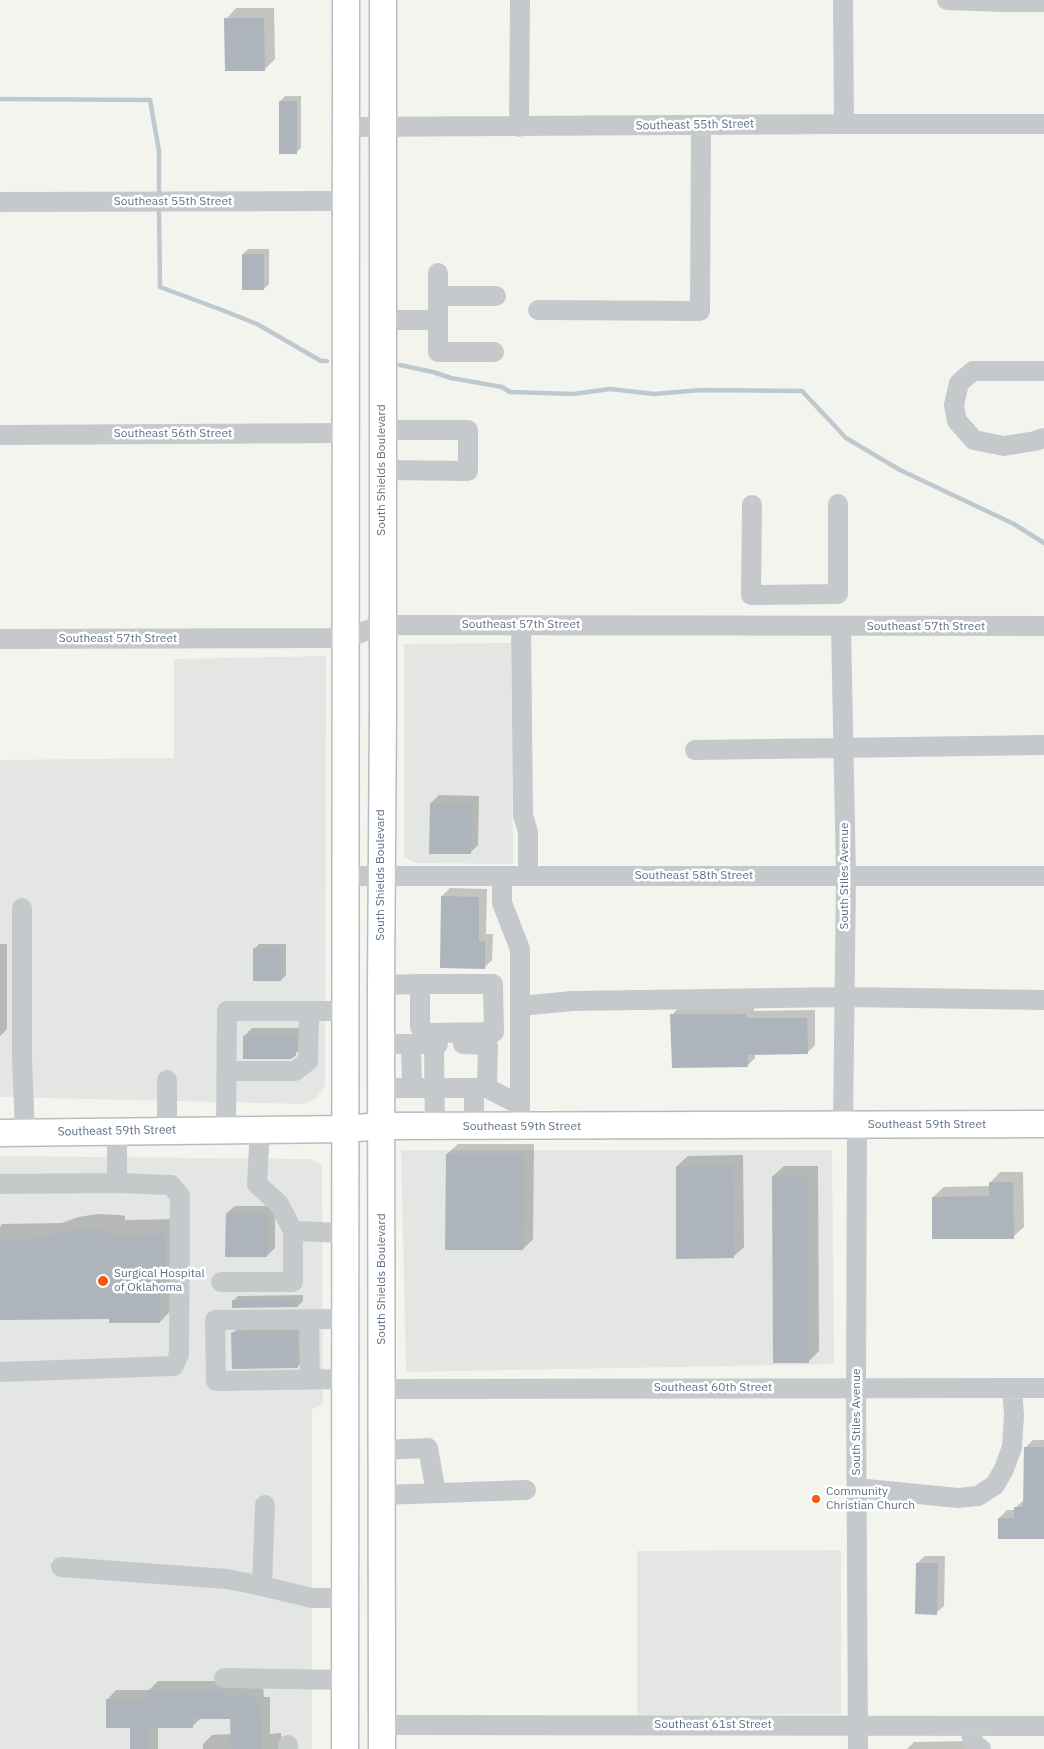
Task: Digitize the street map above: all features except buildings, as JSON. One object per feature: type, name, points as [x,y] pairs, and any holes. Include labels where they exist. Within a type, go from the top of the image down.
[{"type":"main road","points":[[345,1749],[346,0]]},
{"type":"main road","name":"South Shields Boulevard","points":[[382,1737],[383,0]]},
{"type":"main road","name":"Southeast 59th Street","points":[[12,1133],[474,1126],[520,1116],[850,1125],[1044,1124]]},
{"type":"main road","points":[[345,1598],[382,1598]]},
{"type":"street","points":[[519,127],[520,0]]},
{"type":"street","points":[[843,0],[844,124]]},
{"type":"street","points":[[948,0],[1044,2]]},
{"type":"street","name":"Southeast 55th Street","points":[[346,127],[844,124],[1043,130]]},
{"type":"street","points":[[538,310],[700,312],[701,125]]},
{"type":"street","name":"Southeast 55th Street","points":[[0,202],[346,201]]},
{"type":"street","points":[[438,274],[438,352],[494,352]]},
{"type":"street","points":[[438,296],[496,296]]},
{"type":"street","points":[[382,320],[438,320]]},
{"type":"street","points":[[1044,371],[973,371],[959,383],[954,405],[957,421],[974,440],[1004,446],[1044,438]]},
{"type":"street","points":[[382,430],[468,430],[468,471],[382,470]]},
{"type":"street","name":"Southeast 56th Street","points":[[0,434],[346,434]]},
{"type":"street","points":[[752,504],[752,595],[838,594]]},
{"type":"street","name":"South Stiles Avenue","points":[[838,504],[838,594],[846,876],[845,997],[856,1388],[858,1749]]},
{"type":"street","points":[[760,595],[760,626]]},
{"type":"street","name":"Southeast 57th Street","points":[[0,639],[346,638],[382,625],[1044,626]]},
{"type":"street","points":[[520,625],[524,815],[528,832],[528,876]]},
{"type":"street","points":[[695,750],[1044,745]]},
{"type":"street","name":"Southeast 58th Street","points":[[345,876],[1044,876]]},
{"type":"street","points":[[502,876],[502,904],[520,949],[520,1116]]},
{"type":"street","points":[[12,1133],[22,1058],[22,908]]},
{"type":"street","points":[[381,985],[420,984]]},
{"type":"street","points":[[520,1006],[572,1001],[845,997],[1044,1000]]},
{"type":"street","points":[[226,1129],[227,1011],[345,1011]]},
{"type":"street","points":[[227,1071],[295,1071],[308,1061],[308,1011]]},
{"type":"street","points":[[381,1044],[436,1044],[435,1126]]},
{"type":"street","points":[[411,1044],[412,1088]]},
{"type":"street","points":[[461,1044],[488,1045],[488,1059],[474,1126]]},
{"type":"street","points":[[488,1059],[520,1060]]},
{"type":"street","points":[[167,1080],[167,1130]]},
{"type":"street","points":[[381,1088],[481,1088],[520,1116]]},
{"type":"street","points":[[221,1282],[293,1282],[293,1231],[279,1204],[257,1184],[260,1129]]},
{"type":"street","points":[[117,1132],[117,1184]]},
{"type":"street","points":[[0,1184],[172,1185],[180,1196],[179,1354],[174,1366],[0,1372]]},
{"type":"street","points":[[293,1231],[345,1233]]},
{"type":"street","points":[[345,1319],[215,1320],[216,1381],[345,1379]]},
{"type":"street","points":[[308,1320],[310,1380]]},
{"type":"street","points":[[857,1488],[958,1498],[978,1496],[994,1485],[1004,1469],[1012,1447],[1014,1415],[1012,1388]]},
{"type":"street","name":"Southeast 60th Street","points":[[382,1389],[1044,1388]]},
{"type":"street","points":[[382,1450],[428,1448],[436,1493]]},
{"type":"street","points":[[382,1495],[526,1490]]},
{"type":"street","points":[[262,1586],[265,1505]]},
{"type":"street","points":[[61,1567],[227,1579],[312,1598],[345,1598]]},
{"type":"street","points":[[224,1678],[345,1680]]},
{"type":"street","name":"Southeast 61st Street","points":[[382,1737],[858,1725],[1044,1726]]},
{"type":"street","points":[[969,1726],[974,1744],[981,1749]]},
{"type":"shaded area","points":[[511,643],[513,864],[415,863],[404,857],[404,644]]},
{"type":"shaded area","points":[[326,656],[325,1087],[316,1098],[305,1104],[0,1097],[0,760],[174,758],[174,659]]},
{"type":"shaded area","points":[[401,1150],[832,1150],[834,1364],[406,1372]]},
{"type":"shaded area","points":[[0,1156],[310,1159],[322,1165],[323,1404],[312,1409],[312,1749],[0,1749]]},
{"type":"shaded area","points":[[841,1550],[841,1714],[637,1715],[637,1551]]},
{"type":"waterway","points":[[0,99],[150,100],[159,151],[159,197]]},
{"type":"waterway","points":[[159,207],[160,287],[257,324],[321,361],[327,361]]},
{"type":"waterway","points":[[400,365],[451,378],[502,387],[510,392],[573,394],[610,389],[654,394],[701,390],[802,391],[846,438],[900,470],[1014,524],[1044,543]]},
{"type":"place","name":"Surgical Hospital of Oklahoma","points":[[103,1281]]},
{"type":"place","name":"Community Christian Church","points":[[816,1499]]}]
